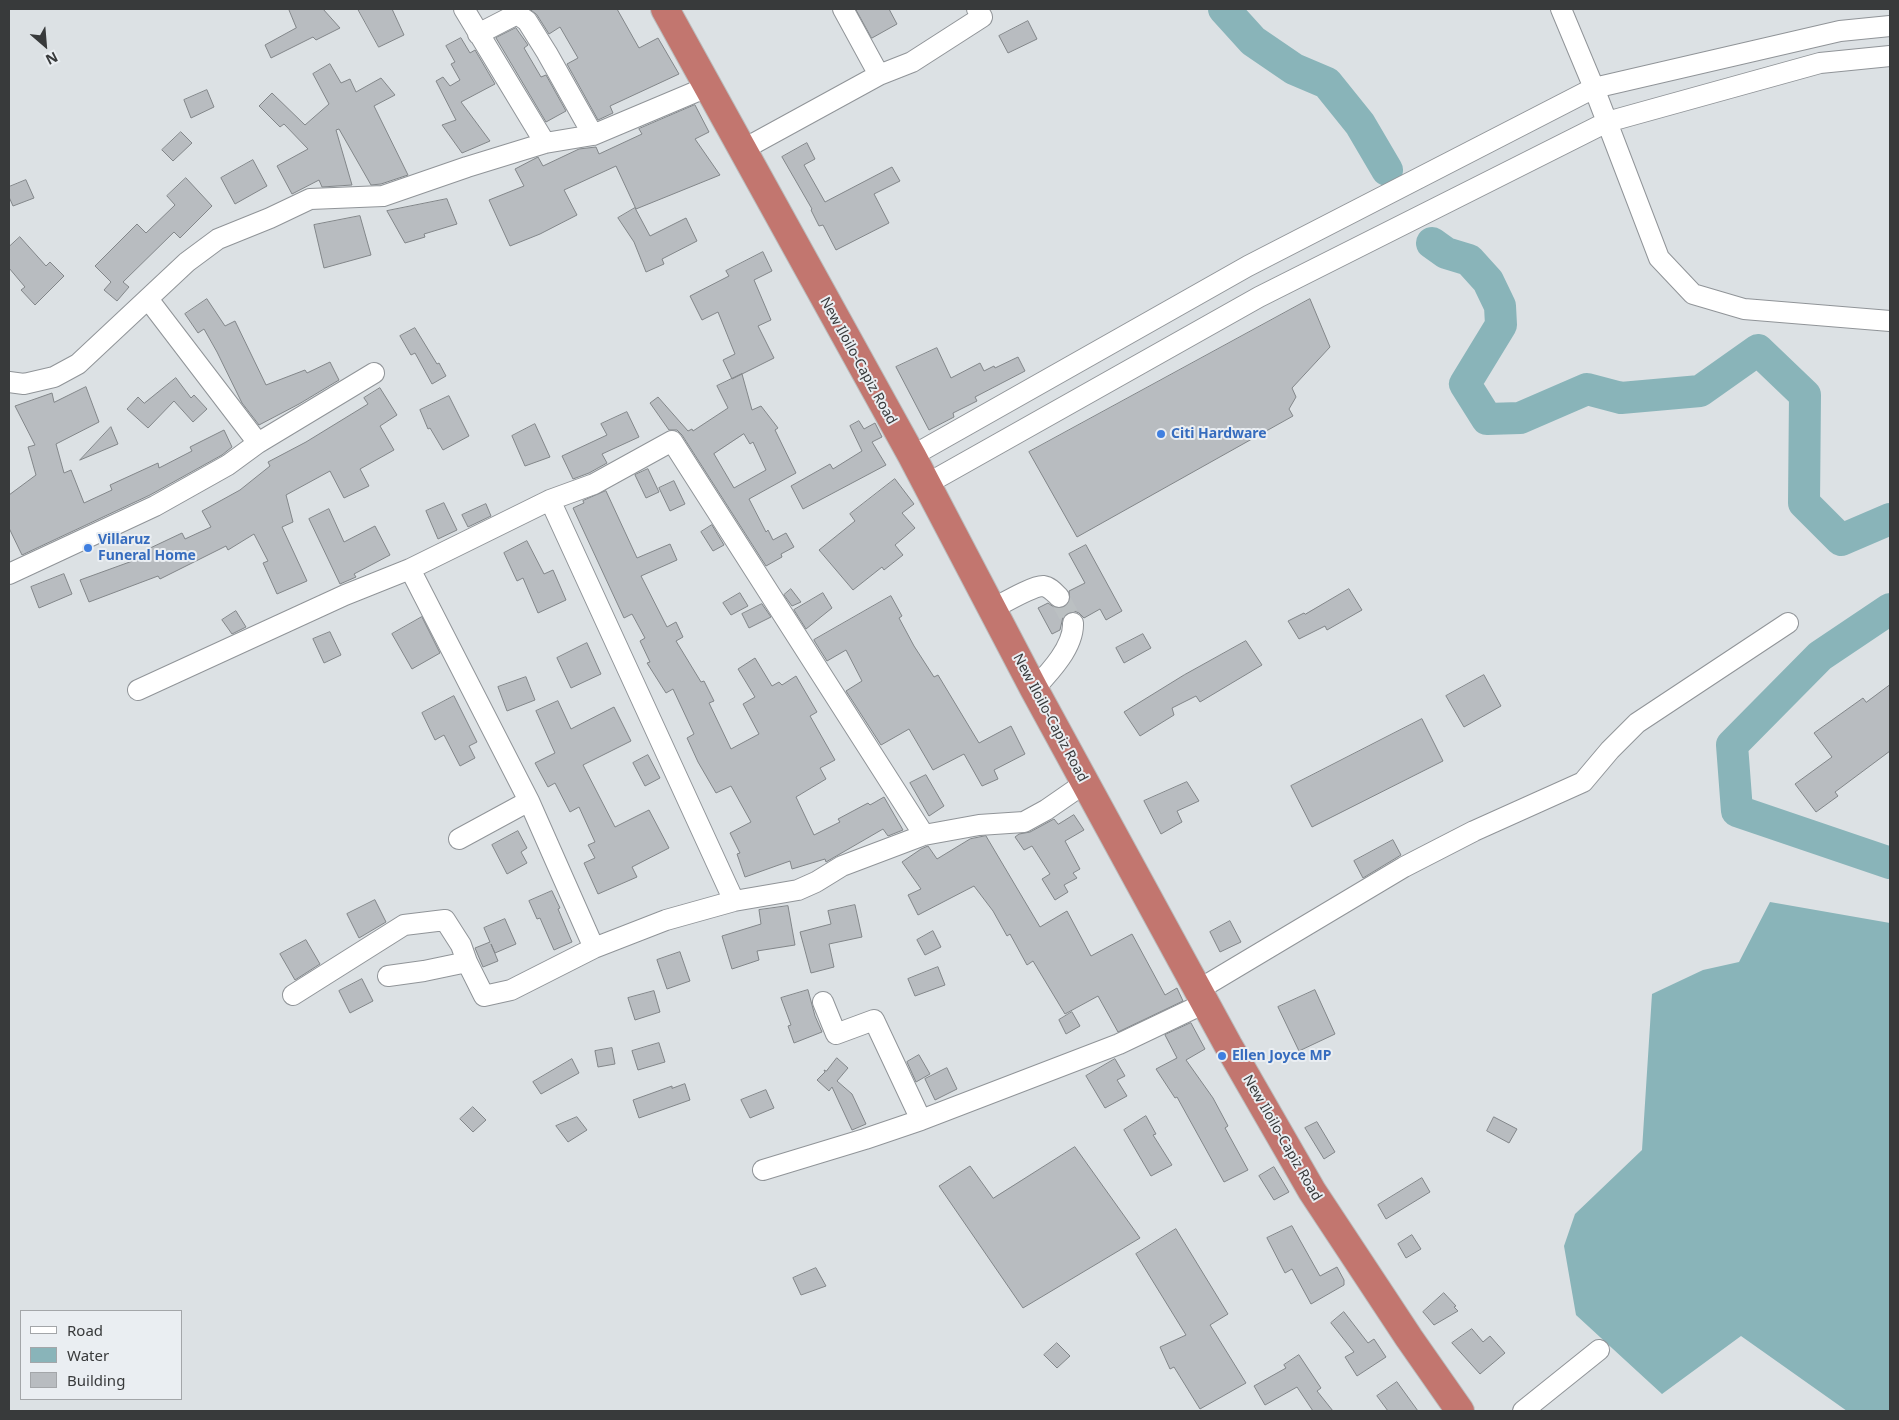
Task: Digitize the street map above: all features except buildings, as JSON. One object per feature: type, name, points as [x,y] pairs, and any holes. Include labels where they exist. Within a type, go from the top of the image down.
[{"type":"highway","name":"New Iloilo-Capiz Road","points":[[665,9],[912,456],[925,485],[1084,783],[1312,1191],[1409,1338],[1460,1411]]},
{"type":"street","points":[[464,9],[545,143]]},
{"type":"street","points":[[843,9],[878,75]]},
{"type":"street","points":[[742,150],[878,75],[912,62],[982,17],[977,9]]},
{"type":"street","points":[[1561,9],[1660,258],[1693,294],[1744,309],[1890,321]]},
{"type":"street","points":[[478,34],[517,14],[527,21],[593,135]]},
{"type":"street","points":[[912,456],[1248,266],[1594,88],[1840,31],[1890,26]]},
{"type":"street","points":[[925,485],[1259,297],[1607,122],[1820,63],[1890,56]]},
{"type":"street","points":[[9,382],[24,384],[54,377],[78,364],[187,262],[218,239],[310,199],[383,196],[545,143],[593,135],[707,87]]},
{"type":"street","points":[[148,299],[258,443]]},
{"type":"street","points":[[9,574],[155,506],[228,465],[258,443],[374,373]]},
{"type":"street","points":[[138,690],[345,595],[410,569],[550,500],[594,484],[672,441],[924,835]]},
{"type":"street","points":[[550,500],[734,901]]},
{"type":"street","points":[[410,569],[529,801],[594,948]]},
{"type":"street","points":[[992,610],[1023,593],[1041,586],[1052,589],[1059,597]]},
{"type":"street","points":[[1034,689],[1054,669],[1070,639],[1073,623]]},
{"type":"street","points":[[763,1170],[921,1120],[1119,1044],[1202,996],[1404,867],[1474,831],[1583,782],[1610,750],[1637,723],[1788,623]]},
{"type":"street","points":[[292,995],[404,925],[445,920],[461,945],[467,962],[484,996],[511,990],[594,948],[666,920],[734,901],[798,890],[816,882],[842,866],[924,835],[979,825],[1024,822],[1046,810],[1084,783]]},
{"type":"street","points":[[459,839],[529,801]]},
{"type":"street","points":[[388,976],[467,962]]},
{"type":"street","points":[[823,1002],[836,1034],[874,1020],[921,1120]]},
{"type":"street","points":[[1523,1411],[1600,1350]]},
{"type":"water","points":[[1770,902],[1890,923],[1890,1411],[1847,1411],[1741,1336],[1662,1394],[1576,1315],[1564,1246],[1575,1214],[1642,1150],[1652,994],[1703,970],[1739,962]]},
{"type":"waterway","points":[[1224,9],[1253,41],[1294,69],[1327,83],[1360,124],[1387,170]]},
{"type":"waterway","points":[[1432,243],[1446,253],[1469,260],[1488,281],[1500,306],[1501,325],[1465,384],[1487,419],[1520,418],[1587,389],[1621,398],[1700,391],[1758,350],[1805,395],[1804,503],[1841,540],[1890,519]]},
{"type":"waterway","points":[[1890,609],[1820,656],[1732,745],[1737,811],[1890,863]]},
{"type":"tunnel","points":[[1059,597],[1073,623]]},
{"type":"place","name":"Citi Hardware","points":[[1161,434]]},
{"type":"place","name":"Villaruz Funeral Home","points":[[88,548]]},
{"type":"place","name":"Ellen Joyce MP","points":[[1222,1056]]}]
